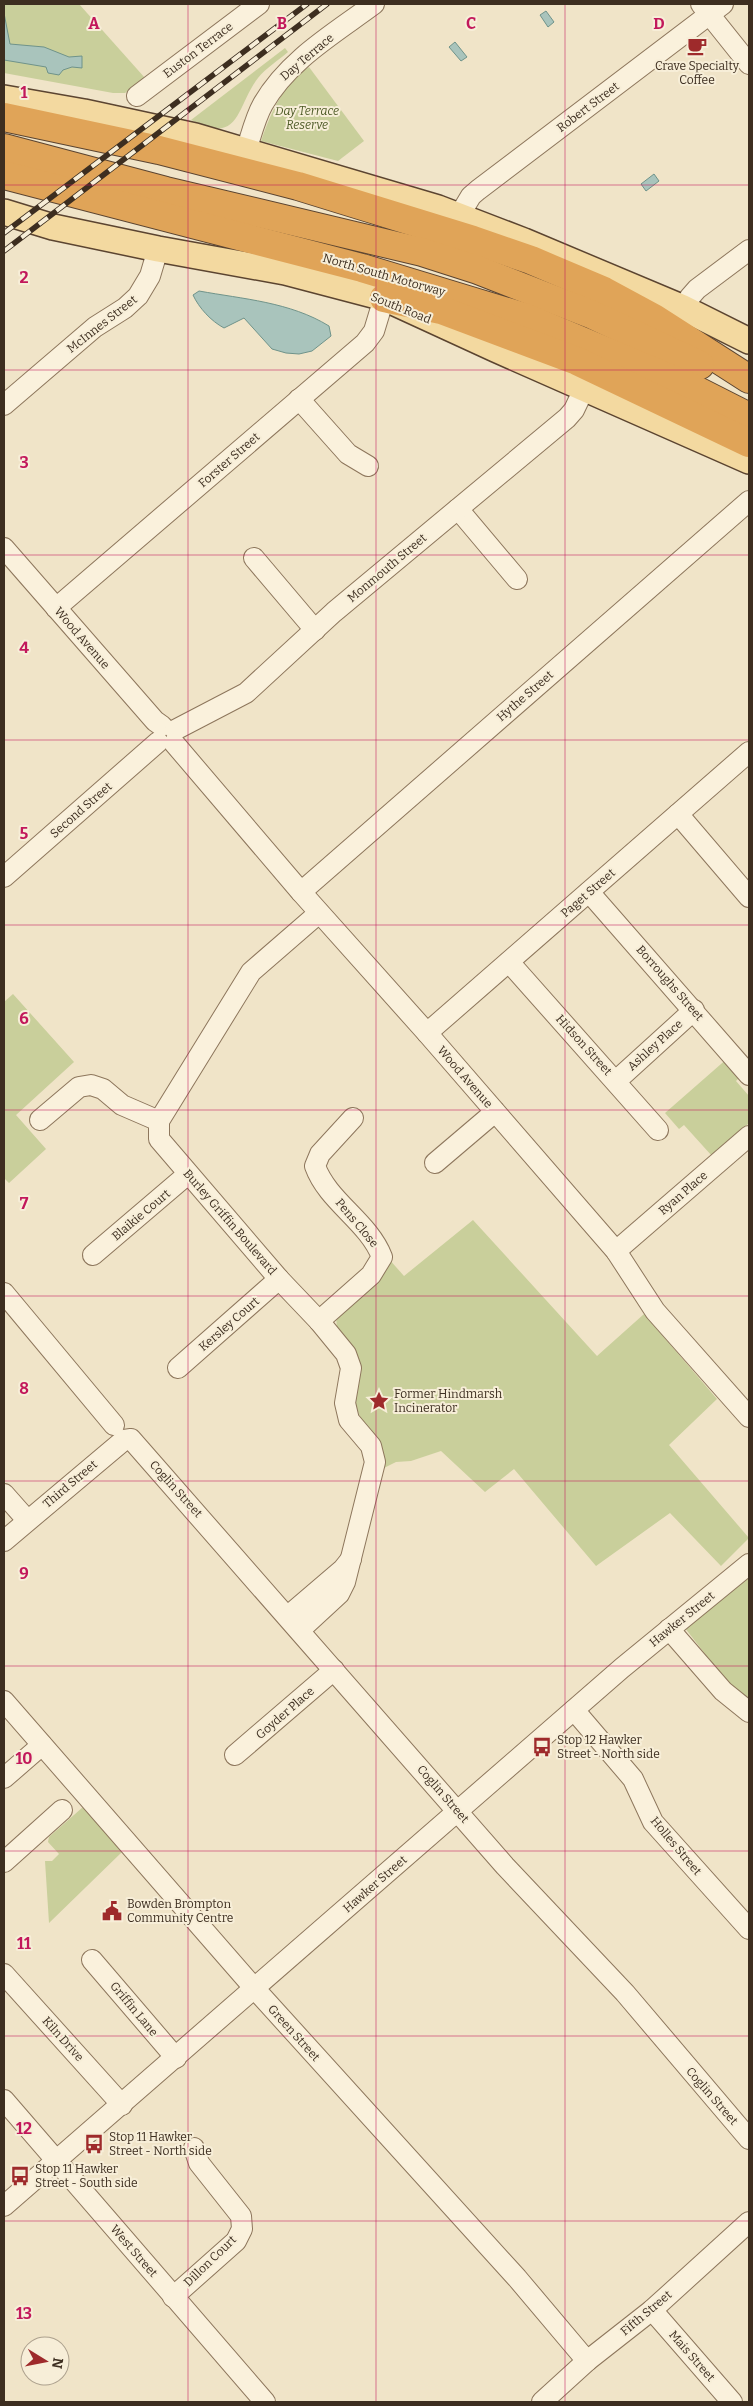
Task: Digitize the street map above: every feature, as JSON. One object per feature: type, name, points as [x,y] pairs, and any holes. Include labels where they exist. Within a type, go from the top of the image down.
[{"type":"highway","points":[[4,117],[159,150],[298,186],[474,240],[531,260],[612,295],[654,318],[749,379]]},
{"type":"highway","points":[[4,148],[166,191],[422,252],[478,270],[592,314],[749,387]]},
{"type":"highway","name":"North South Motorway","points":[[4,176],[362,268],[527,318],[688,386],[749,417]]},
{"type":"highway","points":[[384,298],[441,310],[577,361],[749,444]]},
{"type":"main road","points":[[4,98],[84,112],[196,136],[459,216],[524,240],[684,309],[749,341]]},
{"type":"main road","name":"South Road","points":[[4,212],[53,226],[158,249],[286,272],[384,298],[749,461]]},
{"type":"street","name":"Euston Terrace","points":[[137,96],[259,4]]},
{"type":"street","name":"Day Terrace","points":[[246,151],[262,106],[274,86],[292,67],[374,4]]},
{"type":"street","points":[[711,7],[749,64]]},
{"type":"street","name":"Robert Street","points":[[459,216],[471,196],[478,190],[711,7]]},
{"type":"street","name":"McInnes Street","points":[[4,405],[95,327],[125,308],[138,296],[150,276],[158,249]]},
{"type":"street","points":[[684,309],[690,297],[697,289],[749,250]]},
{"type":"street","name":"Forster Street","points":[[56,608],[365,343],[374,331],[384,298]]},
{"type":"street","name":"Monmouth Street","points":[[167,735],[246,693],[315,630],[567,418],[578,403],[584,388]]},
{"type":"street","points":[[299,399],[348,454],[368,466]]},
{"type":"street","name":"Hythe Street","points":[[301,892],[749,501]]},
{"type":"street","points":[[458,509],[517,579]]},
{"type":"street","name":"Wood Avenue","points":[[4,548],[319,913],[427,1033],[616,1251],[655,1311],[749,1417]]},
{"type":"street","points":[[254,558],[315,630]]},
{"type":"street","name":"Second Street","points":[[4,877],[167,735]]},
{"type":"street","name":"Paget Street","points":[[427,1033],[749,752]]},
{"type":"street","points":[[678,814],[749,897]]},
{"type":"street","name":"Borroughs Street","points":[[589,892],[749,1075]]},
{"type":"street","points":[[40,1120],[79,1087],[91,1085],[103,1089],[122,1105],[159,1121],[251,972],[319,913]]},
{"type":"street","name":"Hidson Street","points":[[509,962],[658,1130]]},
{"type":"street","name":"Ashley Place","points":[[616,1081],[694,1010]]},
{"type":"street","points":[[435,1163],[496,1112]]},
{"type":"street","name":"Pens Close","points":[[319,1321],[371,1275],[382,1257],[377,1242],[320,1180],[315,1166],[320,1154],[353,1118]]},
{"type":"street","name":"Burley Griffin Boulevard","points":[[159,1121],[159,1140],[346,1354],[351,1368],[345,1403],[349,1420],[372,1446],[375,1462],[345,1582],[339,1594],[294,1623]]},
{"type":"street","name":"Ryan Place","points":[[616,1251],[749,1136]]},
{"type":"street","name":"Blaikie Court","points":[[93,1256],[188,1174]]},
{"type":"street","name":"Kersley Court","points":[[178,1368],[280,1279]]},
{"type":"street","points":[[4,1293],[114,1425]]},
{"type":"street","name":"Third Street","points":[[4,1541],[26,1520],[124,1440],[131,1439],[138,1447]]},
{"type":"street","name":"Coglin Street","points":[[138,1447],[505,1866],[625,1993],[749,2139]]},
{"type":"street","points":[[4,1494],[26,1520]]},
{"type":"street","name":"Hawker Street","points":[[4,2206],[255,1990],[574,1710],[749,1564]]},
{"type":"street","points":[[670,1629],[723,1692],[749,1712]]},
{"type":"street","name":"Goyder Place","points":[[235,1755],[334,1670]]},
{"type":"street","name":"Green Street","points":[[4,1701],[255,1990],[517,2278],[588,2361]]},
{"type":"street","name":"Holles Street","points":[[574,1710],[633,1779],[652,1822],[749,1929]]},
{"type":"street","points":[[4,1778],[42,1745]]},
{"type":"street","points":[[4,1862],[62,1810]]},
{"type":"street","name":"Griffin Lane","points":[[92,1960],[176,2058]]},
{"type":"street","name":"Kiln Drive","points":[[4,1974],[122,2104]]},
{"type":"street","name":"West Street","points":[[4,2100],[265,2402]]},
{"type":"street","name":"Dillon Court","points":[[173,2297],[236,2241],[242,2229],[241,2216],[199,2163],[194,2148]]},
{"type":"street","name":"Fifth Street","points":[[542,2402],[588,2361],[652,2310],[749,2222]]},
{"type":"street","name":"Mais Street","points":[[652,2310],[732,2402]]},
{"type":"green space","points":[[4,4],[79,4],[145,78],[125,93],[113,93],[4,73]]},
{"type":"green space","points":[[285,48],[288,52],[258,78],[235,119],[228,126],[219,128],[207,127],[191,120]]},
{"type":"green space","name":"Day Terrace Reserve","points":[[309,67],[364,141],[338,161],[261,141],[269,120],[285,90],[300,73]]},
{"type":"green space","points":[[13,994],[74,1062],[16,1115],[46,1149],[9,1183],[4,1178],[4,1002]]},
{"type":"green space","points":[[729,1057],[744,1073],[736,1081],[749,1096],[749,1123],[712,1156],[684,1125],[679,1129],[665,1113]]},
{"type":"green space","points":[[473,1220],[597,1356],[644,1314],[717,1399],[669,1445],[749,1538],[721,1566],[670,1513],[596,1566],[514,1469],[485,1492],[441,1451],[411,1461],[396,1462],[382,1469],[358,1412],[346,1373],[341,1354],[336,1314],[388,1258],[404,1276]]},
{"type":"green space","points":[[749,1576],[749,1700],[729,1685],[685,1628]]},
{"type":"green space","points":[[83,1807],[122,1852],[49,1923],[45,1861],[52,1861],[59,1854],[48,1842],[49,1837]]},
{"type":"water","points":[[546,11],[554,22],[548,27],[540,15]]},
{"type":"water","points":[[4,13],[10,44],[44,47],[69,57],[82,56],[82,68],[72,67],[63,70],[59,75],[48,73],[46,67],[4,60]]},
{"type":"water","points":[[455,42],[467,57],[461,61],[449,47]]},
{"type":"water","points":[[654,174],[659,181],[646,191],[641,184]]},
{"type":"water","points":[[199,291],[282,306],[329,326],[331,336],[312,351],[299,354],[272,349],[244,318],[224,328],[215,322],[202,309],[193,295]]},
{"type":"railway","points":[[4,233],[307,4]]},
{"type":"railway","points":[[4,251],[327,4]]},
{"type":"place","name":"Crave Specialty Coffee","points":[[697,46]]},
{"type":"place","name":"Former Hindmarsh Incinerator","points":[[379,1401]]},
{"type":"place","name":"Stop 12 Hawker Street - North side","points":[[542,1747]]},
{"type":"place","name":"Bowden Brompton Community Centre","points":[[112,1911]]},
{"type":"place","name":"Stop 11 Hawker Street - North side","points":[[94,2144]]},
{"type":"place","name":"Stop 11 Hawker Street - South side","points":[[20,2176]]}]
